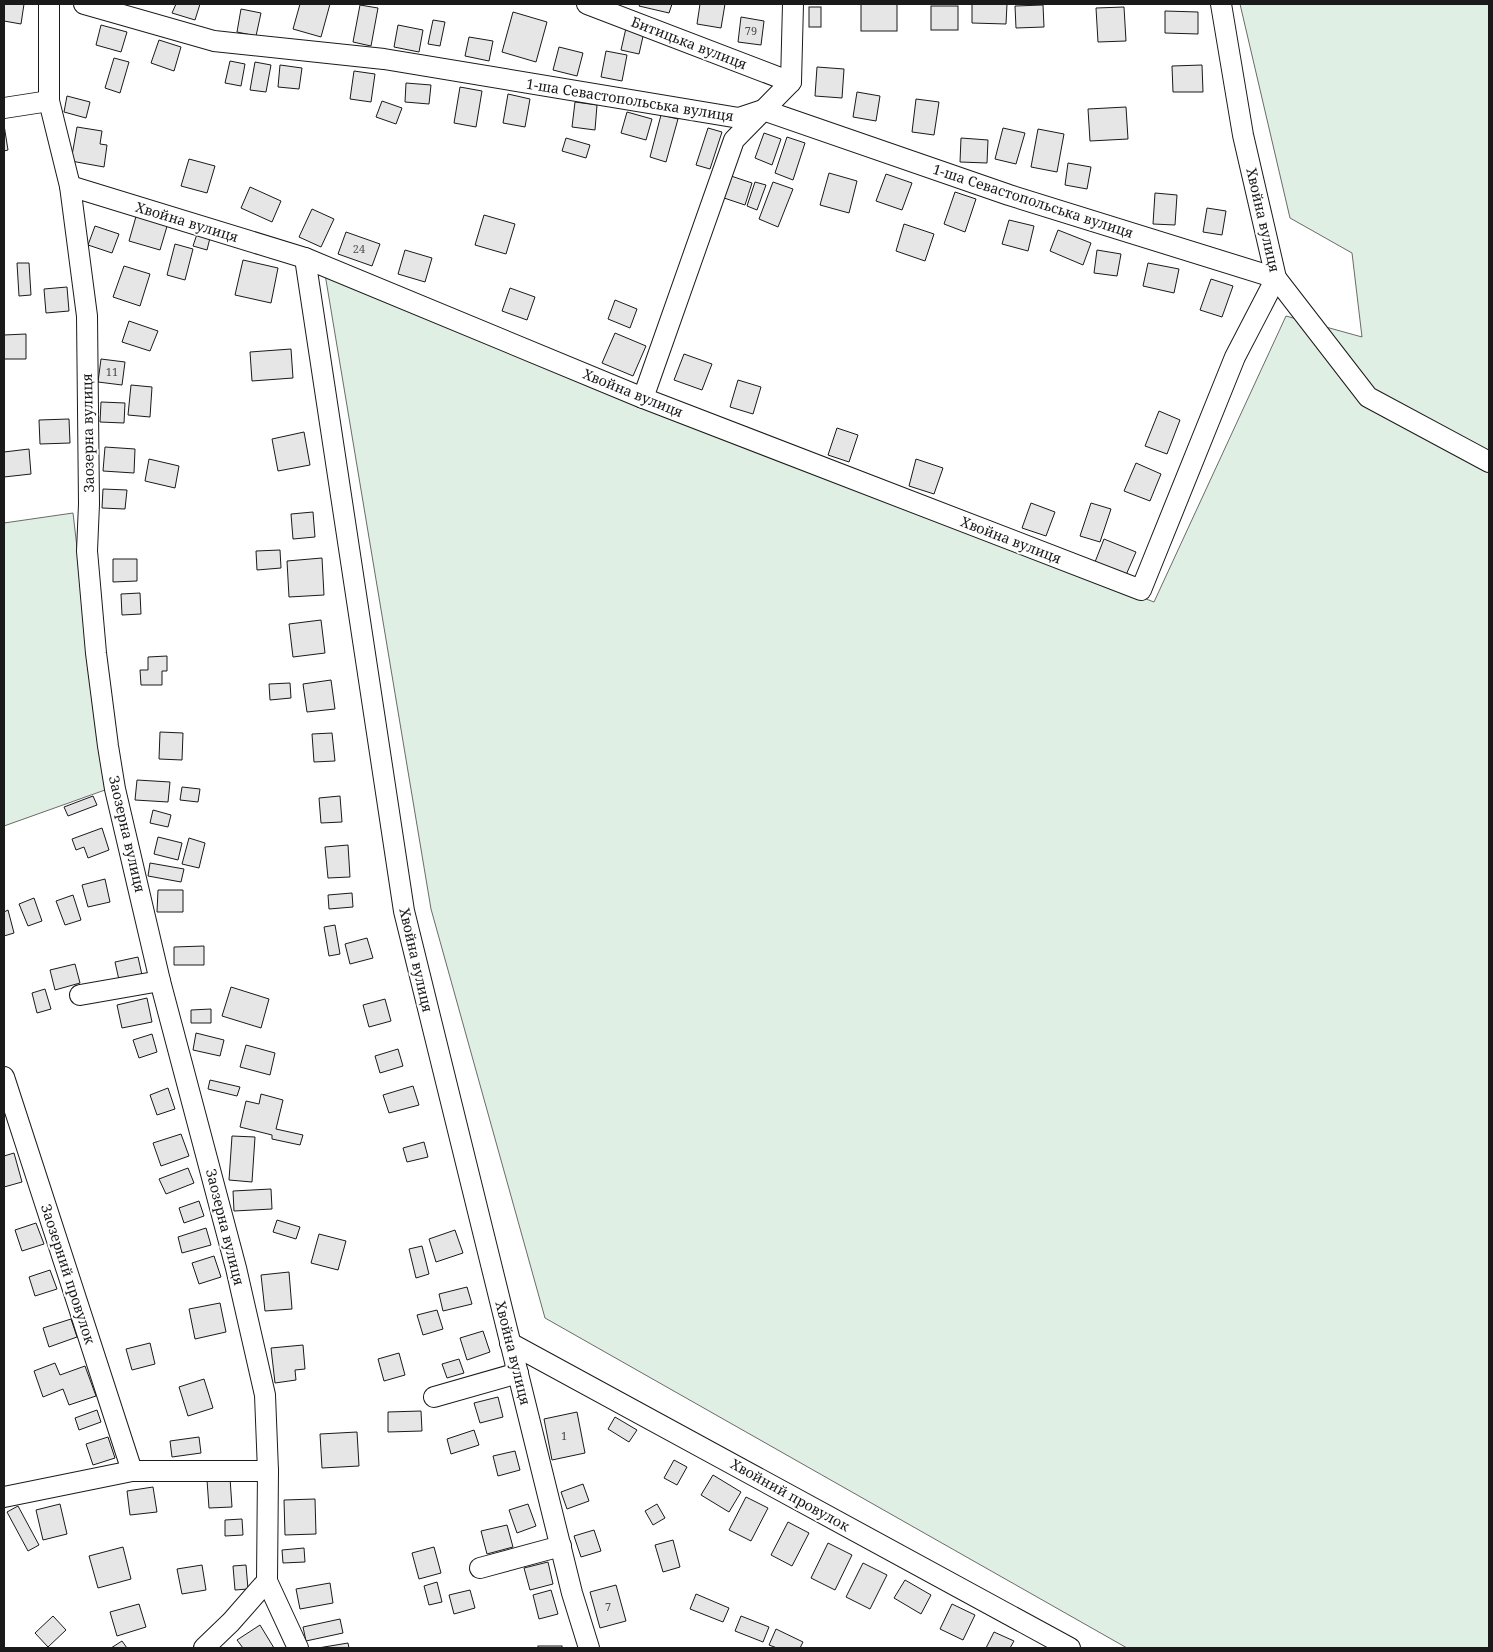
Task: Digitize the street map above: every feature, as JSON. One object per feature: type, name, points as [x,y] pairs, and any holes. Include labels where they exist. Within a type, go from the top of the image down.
[{"type":"street","name":"Заозерна вулиця","points":[[48,4],[49,101],[70,186],[87,316],[89,504],[87,551],[96,653],[108,746],[116,789],[160,980],[236,1268],[265,1395],[268,1470],[267,1581],[298,1648]]},
{"type":"street","name":"1-ша Севастопольська вулиця","points":[[84,4],[145,12],[214,40],[384,60],[739,118],[763,110],[1009,195],[1276,278]]},
{"type":"street","name":"Битицька вулиця","points":[[587,4],[791,82]]},
{"type":"street","points":[[643,398],[734,140],[791,82],[793,4]]},
{"type":"street","name":"Хвойна вулиця","points":[[70,186],[304,258],[643,398],[1141,590],[1234,357],[1276,278],[1243,135],[1221,4]]},
{"type":"street","points":[[4,108],[49,101]]},
{"type":"street","name":"Хвойна вулиця","points":[[304,258],[404,911],[572,1592],[589,1648]]},
{"type":"street","points":[[1276,278],[1368,397],[1489,462]]},
{"type":"street","points":[[80,995],[160,980]]},
{"type":"street","name":"Заозерний провулок","points":[[4,1077],[132,1471]]},
{"type":"street","name":"Хвойний провулок","points":[[510,1343],[1070,1648]]},
{"type":"street","points":[[434,1397],[518,1373]]},
{"type":"street","points":[[4,1496],[132,1471],[268,1470]]},
{"type":"street","points":[[480,1568],[561,1546]]},
{"type":"street","points":[[204,1648],[231,1622],[267,1581]]},
{"type":"green space","points":[[1240,4],[1489,4],[1489,1648],[1127,1648],[545,1318],[431,909],[325,274],[628,401],[1154,602],[1286,316],[1362,337],[1352,253],[1290,218]]},
{"type":"green space","points":[[73,513],[105,790],[4,826],[4,523]]},
{"type":"building","points":[[4,4],[24,4],[21,24],[4,21]]},
{"type":"building","points":[[176,4],[200,4],[195,20],[172,13]]},
{"type":"building","points":[[300,4],[330,4],[321,37],[293,29]]},
{"type":"building","points":[[640,4],[672,4],[669,13],[639,6]]},
{"type":"building","points":[[700,4],[725,4],[721,28],[697,24]]},
{"type":"building","points":[[861,4],[897,4],[897,31],[861,31]]},
{"type":"building","points":[[972,4],[1007,4],[1006,24],[972,23]]},
{"type":"building","points":[[360,5],[378,8],[371,46],[353,42]]},
{"type":"building","points":[[1043,5],[1044,27],[1016,28],[1015,6]]},
{"type":"building","points":[[931,6],[958,6],[958,30],[931,30]]},
{"type":"building","points":[[809,7],[821,7],[821,27],[809,27]]},
{"type":"building","points":[[1124,7],[1126,41],[1098,42],[1096,8]]},
{"type":"building","points":[[241,9],[261,13],[256,36],[237,32]]},
{"type":"building","points":[[1165,11],[1198,12],[1198,34],[1165,33]]},
{"type":"building","points":[[513,12],[547,22],[536,62],[502,52]]},
{"type":"building","points":[[741,17],[764,21],[761,45],[738,42]]},
{"type":"building","points":[[433,20],[445,22],[440,46],[428,44]]},
{"type":"building","points":[[101,25],[127,32],[121,52],[96,45]]},
{"type":"building","points":[[398,25],[423,30],[419,52],[394,47]]},
{"type":"building","points":[[626,28],[644,32],[639,54],[621,50]]},
{"type":"building","points":[[469,37],[493,41],[489,61],[465,56]]},
{"type":"building","points":[[159,40],[181,47],[174,71],[151,63]]},
{"type":"building","points":[[559,47],[583,53],[577,76],[553,70]]},
{"type":"building","points":[[606,51],[627,55],[622,81],[601,77]]},
{"type":"building","points":[[114,58],[129,62],[120,93],[105,88]]},
{"type":"building","points":[[230,61],[245,64],[241,86],[225,83]]},
{"type":"building","points":[[255,62],[271,65],[266,92],[250,90]]},
{"type":"building","points":[[280,65],[302,68],[299,89],[278,87]]},
{"type":"building","points":[[1202,65],[1203,92],[1173,92],[1172,66]]},
{"type":"building","points":[[817,67],[844,69],[842,98],[815,96]]},
{"type":"building","points":[[354,71],[375,74],[371,102],[350,99]]},
{"type":"building","points":[[406,83],[431,85],[429,104],[405,102]]},
{"type":"building","points":[[460,87],[482,91],[476,127],[454,123]]},
{"type":"building","points":[[857,92],[880,96],[876,121],[853,117]]},
{"type":"building","points":[[508,94],[530,99],[525,127],[503,123]]},
{"type":"building","points":[[67,96],[90,102],[86,118],[64,112]]},
{"type":"building","points":[[916,99],[939,102],[934,135],[912,132]]},
{"type":"building","points":[[382,101],[402,108],[396,124],[376,117]]},
{"type":"building","points":[[575,102],[597,105],[595,130],[572,127]]},
{"type":"building","points":[[1126,107],[1128,139],[1090,141],[1088,109]]},
{"type":"building","points":[[627,112],[652,119],[646,140],[621,133]]},
{"type":"building","points":[[661,115],[678,119],[666,162],[650,157]]},
{"type":"building","points":[[4,125],[8,150],[4,151]]},
{"type":"building","points":[[77,127],[102,131],[100,144],[107,145],[104,167],[71,161]]},
{"type":"building","points":[[708,128],[722,132],[710,169],[696,165]]},
{"type":"building","points":[[1003,128],[1025,133],[1016,164],[995,159]]},
{"type":"building","points":[[1038,129],[1064,134],[1057,172],[1031,167]]},
{"type":"building","points":[[764,133],[781,139],[772,165],[755,158]]},
{"type":"building","points":[[787,137],[805,143],[793,180],[775,173]]},
{"type":"building","points":[[566,138],[590,145],[586,158],[562,151]]},
{"type":"building","points":[[961,138],[988,140],[987,163],[960,162]]},
{"type":"building","points":[[189,159],[215,166],[207,193],[181,186]]},
{"type":"building","points":[[1068,163],[1091,167],[1087,189],[1065,185]]},
{"type":"building","points":[[829,173],[857,181],[849,213],[820,205]]},
{"type":"building","points":[[886,174],[912,183],[902,210],[876,201]]},
{"type":"building","points":[[728,175],[752,183],[745,205],[721,197]]},
{"type":"building","points":[[755,182],[766,185],[757,210],[747,206]]},
{"type":"building","points":[[773,182],[793,189],[778,227],[759,219]]},
{"type":"building","points":[[250,187],[281,201],[272,222],[241,208]]},
{"type":"building","points":[[955,192],[976,199],[965,232],[944,224]]},
{"type":"building","points":[[1155,193],[1177,195],[1175,225],[1153,224]]},
{"type":"building","points":[[1207,208],[1226,211],[1222,235],[1203,232]]},
{"type":"building","points":[[312,209],[334,219],[321,247],[299,237]]},
{"type":"building","points":[[137,213],[168,223],[160,250],[129,241]]},
{"type":"building","points":[[484,215],[515,224],[506,254],[475,245]]},
{"type":"building","points":[[1009,220],[1034,226],[1028,251],[1002,244]]},
{"type":"building","points":[[904,224],[934,234],[925,261],[896,251]]},
{"type":"building","points":[[95,226],[119,234],[112,253],[88,245]]},
{"type":"building","points":[[1058,230],[1091,243],[1083,265],[1050,251]]},
{"type":"building","points":[[346,232],[380,244],[372,266],[338,254]]},
{"type":"building","points":[[197,234],[210,238],[207,250],[193,246]]},
{"type":"building","points":[[175,244],[193,249],[185,280],[167,275]]},
{"type":"building","points":[[405,250],[432,258],[425,282],[398,274]]},
{"type":"building","points":[[1097,250],[1121,254],[1117,276],[1094,273]]},
{"type":"building","points":[[243,260],[278,268],[271,303],[235,295]]},
{"type":"building","points":[[17,263],[29,263],[31,295],[19,296]]},
{"type":"building","points":[[1148,263],[1179,269],[1174,293],[1143,286]]},
{"type":"building","points":[[124,266],[150,274],[140,306],[113,297]]},
{"type":"building","points":[[1211,279],[1233,286],[1222,317],[1200,310]]},
{"type":"building","points":[[67,287],[69,311],[46,313],[44,289]]},
{"type":"building","points":[[510,288],[535,297],[527,320],[502,311]]},
{"type":"building","points":[[615,300],[637,309],[630,328],[608,319]]},
{"type":"building","points":[[129,321],[158,331],[150,351],[122,342]]},
{"type":"building","points":[[615,333],[646,346],[633,376],[602,363]]},
{"type":"building","points":[[26,334],[26,359],[4,359],[4,335]]},
{"type":"building","points":[[291,349],[293,378],[252,381],[250,352]]},
{"type":"building","points":[[684,354],[712,364],[702,390],[674,380]]},
{"type":"building","points":[[101,359],[125,362],[122,385],[98,382]]},
{"type":"building","points":[[738,380],[761,387],[753,414],[730,407]]},
{"type":"building","points":[[131,385],[152,387],[150,417],[128,415]]},
{"type":"building","points":[[101,402],[125,403],[124,423],[100,422]]},
{"type":"building","points":[[1159,411],[1180,420],[1167,454],[1145,446]]},
{"type":"building","points":[[69,419],[70,443],[40,444],[39,420]]},
{"type":"building","points":[[837,428],[858,435],[849,462],[828,455]]},
{"type":"building","points":[[304,432],[310,465],[278,471],[272,439]]},
{"type":"building","points":[[105,447],[135,449],[134,473],[103,471]]},
{"type":"building","points":[[29,449],[31,474],[4,477],[4,452]]},
{"type":"building","points":[[149,459],[179,466],[175,488],[145,481]]},
{"type":"building","points":[[916,459],[943,468],[934,494],[909,486]]},
{"type":"building","points":[[1136,463],[1161,474],[1150,501],[1124,491]]},
{"type":"building","points":[[103,489],[127,490],[125,509],[102,508]]},
{"type":"building","points":[[1031,503],[1055,512],[1046,536],[1022,528]]},
{"type":"building","points":[[1091,503],[1111,509],[1100,542],[1080,536]]},
{"type":"building","points":[[313,512],[315,537],[293,539],[291,514]]},
{"type":"building","points":[[1104,539],[1136,552],[1126,575],[1095,562]]},
{"type":"building","points":[[280,550],[281,568],[257,570],[256,551]]},
{"type":"building","points":[[322,558],[324,595],[289,597],[287,561]]},
{"type":"building","points":[[113,559],[137,559],[137,581],[113,582]]},
{"type":"building","points":[[140,593],[141,614],[122,615],[121,594]]},
{"type":"building","points":[[321,620],[325,653],[293,657],[289,624]]},
{"type":"building","points":[[167,656],[167,671],[162,671],[162,685],[141,685],[140,670],[148,670],[148,657]]},
{"type":"building","points":[[331,680],[335,709],[307,712],[303,684]]},
{"type":"building","points":[[290,683],[291,698],[270,700],[269,684]]},
{"type":"building","points":[[160,732],[183,733],[182,760],[159,759]]},
{"type":"building","points":[[332,733],[335,761],[314,762],[312,734]]},
{"type":"building","points":[[137,780],[170,782],[168,802],[135,800]]},
{"type":"building","points":[[182,787],[200,789],[198,802],[180,800]]},
{"type":"building","points":[[93,796],[97,805],[68,816],[64,807]]},
{"type":"building","points":[[340,796],[342,822],[321,823],[319,798]]},
{"type":"building","points":[[153,810],[171,815],[168,827],[150,823]]},
{"type":"building","points":[[102,828],[109,850],[88,858],[84,847],[76,850],[72,839]]},
{"type":"building","points":[[158,837],[182,843],[178,860],[154,854]]},
{"type":"building","points":[[189,838],[205,843],[199,868],[182,864]]},
{"type":"building","points":[[348,845],[350,877],[328,878],[325,847]]},
{"type":"building","points":[[150,863],[184,869],[181,882],[148,876]]},
{"type":"building","points":[[105,879],[110,902],[88,907],[82,885]]},
{"type":"building","points":[[158,890],[183,890],[183,912],[157,912]]},
{"type":"building","points":[[352,893],[353,907],[329,909],[328,895]]},
{"type":"building","points":[[73,895],[81,920],[65,925],[56,901]]},
{"type":"building","points":[[34,898],[42,921],[28,926],[19,904]]},
{"type":"building","points":[[8,910],[14,933],[4,936],[4,912]]},
{"type":"building","points":[[335,925],[340,954],[329,956],[324,927]]},
{"type":"building","points":[[367,938],[373,958],[350,964],[345,944]]},
{"type":"building","points":[[204,946],[204,965],[174,965],[174,947]]},
{"type":"building","points":[[138,957],[142,975],[119,980],[115,962]]},
{"type":"building","points":[[75,964],[80,983],[55,990],[50,970]]},
{"type":"building","points":[[231,987],[269,999],[261,1028],[222,1016]]},
{"type":"building","points":[[45,989],[51,1009],[37,1013],[32,993]]},
{"type":"building","points":[[147,998],[152,1022],[122,1028],[117,1005]]},
{"type":"building","points":[[385,999],[391,1021],[369,1027],[363,1005]]},
{"type":"building","points":[[211,1009],[211,1023],[191,1023],[191,1010]]},
{"type":"building","points":[[196,1033],[224,1040],[220,1056],[193,1050]]},
{"type":"building","points":[[152,1034],[157,1052],[139,1058],[133,1040]]},
{"type":"building","points":[[246,1045],[275,1053],[270,1075],[240,1067]]},
{"type":"building","points":[[398,1049],[403,1066],[380,1073],[375,1056]]},
{"type":"building","points":[[210,1080],[240,1087],[237,1096],[208,1089]]},
{"type":"building","points":[[413,1086],[419,1105],[389,1113],[383,1095]]},
{"type":"building","points":[[168,1088],[175,1109],[157,1115],[150,1095]]},
{"type":"building","points":[[261,1094],[283,1100],[276,1129],[303,1135],[300,1145],[272,1139],[272,1135],[240,1127],[246,1101],[259,1104]]},
{"type":"building","points":[[181,1134],[189,1156],[161,1166],[153,1143]]},
{"type":"building","points":[[232,1136],[255,1137],[252,1182],[229,1180]]},
{"type":"building","points":[[424,1142],[428,1157],[407,1162],[403,1148]]},
{"type":"building","points":[[14,1153],[22,1182],[4,1187],[4,1156]]},
{"type":"building","points":[[188,1168],[194,1183],[166,1194],[159,1179]]},
{"type":"building","points":[[271,1189],[272,1209],[234,1211],[233,1191]]},
{"type":"building","points":[[199,1201],[204,1216],[184,1223],[179,1208]]},
{"type":"building","points":[[277,1220],[300,1227],[296,1239],[273,1232]]},
{"type":"building","points":[[36,1223],[44,1244],[22,1251],[15,1230]]},
{"type":"building","points":[[206,1228],[211,1245],[182,1253],[178,1237]]},
{"type":"building","points":[[455,1230],[463,1253],[436,1262],[429,1239]]},
{"type":"building","points":[[319,1234],[346,1241],[338,1270],[311,1263]]},
{"type":"building","points":[[422,1246],[429,1274],[416,1278],[409,1249]]},
{"type":"building","points":[[214,1256],[221,1277],[199,1284],[192,1263]]},
{"type":"building","points":[[50,1270],[57,1289],[35,1296],[29,1277]]},
{"type":"building","points":[[289,1272],[292,1309],[265,1311],[261,1275]]},
{"type":"building","points":[[467,1287],[472,1304],[443,1311],[439,1294]]},
{"type":"building","points":[[220,1303],[226,1332],[195,1339],[189,1309]]},
{"type":"building","points":[[437,1310],[443,1329],[423,1335],[417,1315]]},
{"type":"building","points":[[71,1319],[77,1337],[49,1347],[43,1328]]},
{"type":"building","points":[[483,1331],[490,1352],[467,1360],[460,1338]]},
{"type":"building","points":[[150,1343],[155,1364],[132,1370],[126,1349]]},
{"type":"building","points":[[303,1345],[305,1369],[295,1370],[296,1380],[275,1383],[271,1348]]},
{"type":"building","points":[[399,1353],[405,1375],[384,1381],[378,1359]]},
{"type":"building","points":[[459,1359],[464,1373],[447,1378],[442,1364]]},
{"type":"building","points":[[55,1363],[60,1375],[85,1366],[96,1396],[69,1405],[63,1389],[43,1397],[34,1371]]},
{"type":"building","points":[[204,1379],[213,1408],[188,1416],[179,1387]]},
{"type":"building","points":[[498,1397],[503,1417],[480,1423],[474,1403]]},
{"type":"building","points":[[97,1410],[101,1422],[79,1430],[75,1418]]},
{"type":"building","points":[[421,1411],[422,1431],[388,1432],[388,1412]]},
{"type":"building","points":[[577,1412],[585,1453],[552,1460],[544,1419]]},
{"type":"building","points":[[615,1417],[637,1430],[629,1442],[608,1429]]},
{"type":"building","points":[[474,1430],[479,1445],[451,1454],[447,1439]]},
{"type":"building","points":[[357,1432],[359,1466],[322,1468],[320,1434]]},
{"type":"building","points":[[108,1437],[115,1458],[93,1465],[86,1444]]},
{"type":"building","points":[[199,1437],[201,1453],[172,1457],[170,1441]]},
{"type":"building","points":[[515,1451],[520,1470],[498,1476],[493,1456]]},
{"type":"building","points":[[674,1460],[687,1467],[677,1485],[664,1478]]},
{"type":"building","points":[[713,1475],[741,1492],[729,1512],[701,1495]]},
{"type":"building","points":[[230,1478],[232,1507],[209,1508],[207,1480]]},
{"type":"building","points":[[583,1484],[589,1501],[567,1509],[561,1492]]},
{"type":"building","points":[[153,1487],[157,1512],[130,1515],[127,1491]]},
{"type":"building","points":[[746,1497],[768,1508],[751,1541],[729,1530]]},
{"type":"building","points":[[315,1499],[316,1534],[285,1535],[284,1500]]},
{"type":"building","points":[[60,1504],[67,1534],[43,1540],[36,1510]]},
{"type":"building","points":[[528,1504],[536,1526],[517,1533],[509,1510]]},
{"type":"building","points":[[657,1504],[665,1518],[653,1525],[645,1511]]},
{"type":"building","points":[[18,1506],[39,1545],[28,1551],[7,1512]]},
{"type":"building","points":[[242,1519],[243,1535],[225,1536],[225,1520]]},
{"type":"building","points":[[788,1522],[809,1533],[792,1566],[771,1555]]},
{"type":"building","points":[[507,1525],[513,1547],[487,1554],[481,1531]]},
{"type":"building","points":[[594,1530],[601,1551],[581,1557],[574,1536]]},
{"type":"building","points":[[673,1540],[680,1567],[663,1572],[655,1545]]},
{"type":"building","points":[[828,1543],[852,1555],[835,1590],[811,1578]]},
{"type":"building","points":[[123,1547],[131,1579],[98,1588],[89,1556]]},
{"type":"building","points":[[434,1547],[441,1573],[419,1579],[412,1553]]},
{"type":"building","points":[[304,1548],[305,1562],[283,1563],[282,1550]]},
{"type":"building","points":[[548,1562],[553,1584],[530,1590],[524,1568]]},
{"type":"building","points":[[863,1563],[887,1575],[870,1609],[846,1597]]},
{"type":"building","points":[[202,1565],[206,1590],[182,1594],[177,1569]]},
{"type":"building","points":[[246,1565],[248,1589],[235,1590],[233,1566]]},
{"type":"building","points":[[905,1580],[931,1595],[921,1614],[894,1598]]},
{"type":"building","points":[[437,1582],[442,1602],[429,1605],[424,1586]]},
{"type":"building","points":[[330,1583],[333,1603],[300,1609],[296,1589]]},
{"type":"building","points":[[616,1585],[626,1621],[600,1628],[590,1592]]},
{"type":"building","points":[[470,1590],[475,1608],[454,1614],[449,1595]]},
{"type":"building","points":[[551,1590],[558,1614],[539,1619],[533,1595]]},
{"type":"building","points":[[696,1594],[729,1608],[723,1622],[690,1609]]},
{"type":"building","points":[[139,1604],[146,1627],[117,1636],[110,1612]]},
{"type":"building","points":[[952,1604],[975,1615],[963,1640],[940,1629]]},
{"type":"building","points":[[53,1616],[66,1630],[48,1647],[35,1633]]},
{"type":"building","points":[[741,1616],[769,1627],[763,1642],[735,1631]]},
{"type":"building","points":[[340,1619],[343,1633],[306,1641],[303,1627]]},
{"type":"building","points":[[260,1625],[274,1648],[243,1648],[237,1640]]},
{"type":"building","points":[[776,1629],[803,1642],[800,1648],[777,1648],[769,1645]]},
{"type":"building","points":[[994,1632],[1014,1641],[1010,1648],[986,1648]]},
{"type":"building","points":[[122,1641],[127,1648],[111,1648]]},
{"type":"building","points":[[348,1643],[349,1648],[318,1648]]},
{"type":"building","points":[[538,1646],[562,1646],[562,1648],[538,1648]]}]
